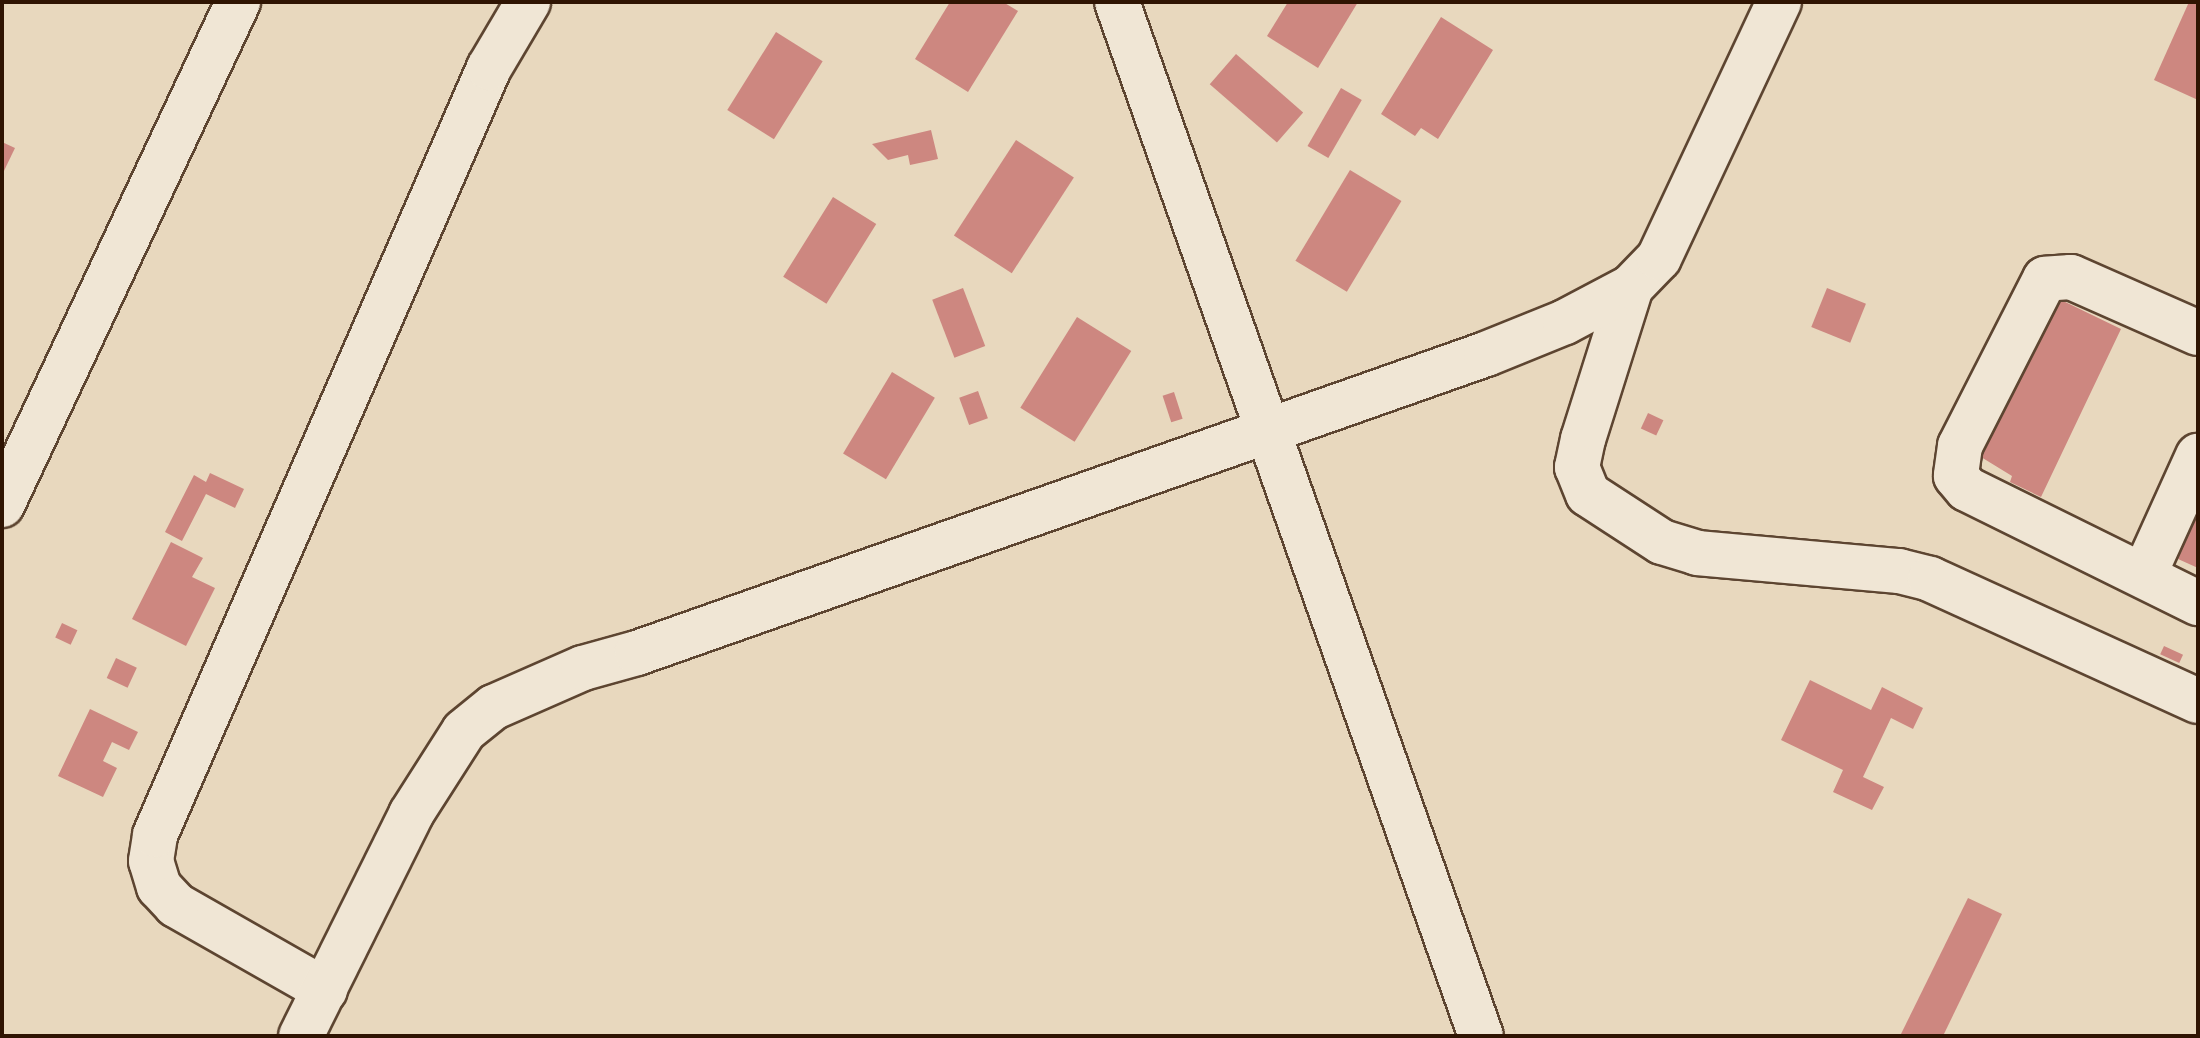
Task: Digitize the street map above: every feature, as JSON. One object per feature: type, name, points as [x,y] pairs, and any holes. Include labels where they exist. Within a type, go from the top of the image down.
[{"type":"street","points":[[2,505],[238,2]]},
{"type":"street","points":[[325,990],[176,905],[159,887],[151,861],[155,835],[489,68],[528,2]]},
{"type":"street","points":[[1117,2],[1266,433],[1481,1036]]},
{"type":"street","points":[[1779,2],[1666,245],[1631,287],[1577,467],[1588,494],[1662,542],[1697,553],[1888,570],[1930,579],[2198,701]]},
{"type":"street","points":[[2198,333],[2071,277],[2045,279],[1960,446],[1956,476],[1967,489],[2198,603]]},
{"type":"street","points":[[301,1036],[442,761],[464,731],[494,707],[583,668],[1266,433],[1552,328],[1631,287]]},
{"type":"street","points":[[2144,575],[2198,456]]},
{"type":"building","points":[[950,2],[1003,2],[1018,11],[968,92],[915,59]]},
{"type":"building","points":[[1288,2],[1358,2],[1318,68],[1267,36]]},
{"type":"building","points":[[2189,2],[2198,2],[2198,100],[2154,80]]},
{"type":"building","points":[[1441,17],[1493,50],[1438,139],[1421,128],[1415,136],[1381,114]]},
{"type":"building","points":[[776,32],[823,61],[774,139],[727,110]]},
{"type":"building","points":[[1236,54],[1303,112],[1277,143],[1210,84]]},
{"type":"building","points":[[1341,88],[1362,100],[1328,158],[1308,146]]},
{"type":"building","points":[[931,130],[938,159],[910,165],[908,155],[888,160],[872,144]]},
{"type":"building","points":[[1016,140],[1074,178],[1012,273],[954,236]]},
{"type":"building","points":[[2,142],[15,148],[2,175]]},
{"type":"building","points":[[1350,170],[1401,201],[1347,292],[1295,261]]},
{"type":"building","points":[[833,197],[876,224],[826,304],[783,277]]},
{"type":"building","points":[[963,288],[985,346],[954,358],[932,300]]},
{"type":"building","points":[[1827,288],[1866,304],[1850,343],[1811,327]]},
{"type":"building","points":[[2057,298],[2121,329],[2041,497],[2010,482],[2012,476],[1981,457]]},
{"type":"building","points":[[1077,317],[1131,351],[1075,442],[1020,408]]},
{"type":"building","points":[[892,372],[935,398],[886,479],[843,453]]},
{"type":"building","points":[[978,391],[988,418],[969,425],[959,398]]},
{"type":"building","points":[[1174,392],[1183,419],[1171,422],[1163,396]]},
{"type":"building","points":[[1648,413],[1663,420],[1656,436],[1641,428]]},
{"type":"building","points":[[210,473],[244,489],[235,508],[206,494],[182,541],[165,532],[194,475],[206,482]]},
{"type":"building","points":[[2198,503],[2198,568],[2178,559]]},
{"type":"building","points":[[171,542],[203,558],[192,577],[215,588],[186,646],[132,619]]},
{"type":"building","points":[[62,623],[77,630],[71,645],[55,638]]},
{"type":"building","points":[[2164,646],[2183,655],[2179,663],[2160,654]]},
{"type":"building","points":[[116,658],[137,668],[128,688],[107,678]]},
{"type":"building","points":[[1810,680],[1871,710],[1882,687],[1923,708],[1913,729],[1891,718],[1863,777],[1884,787],[1872,810],[1833,792],[1843,770],[1781,740]]},
{"type":"building","points":[[90,709],[138,732],[129,750],[112,742],[103,761],[117,768],[103,797],[58,776]]},
{"type":"building","points":[[1968,898],[2002,914],[1943,1036],[1900,1036]]}]
